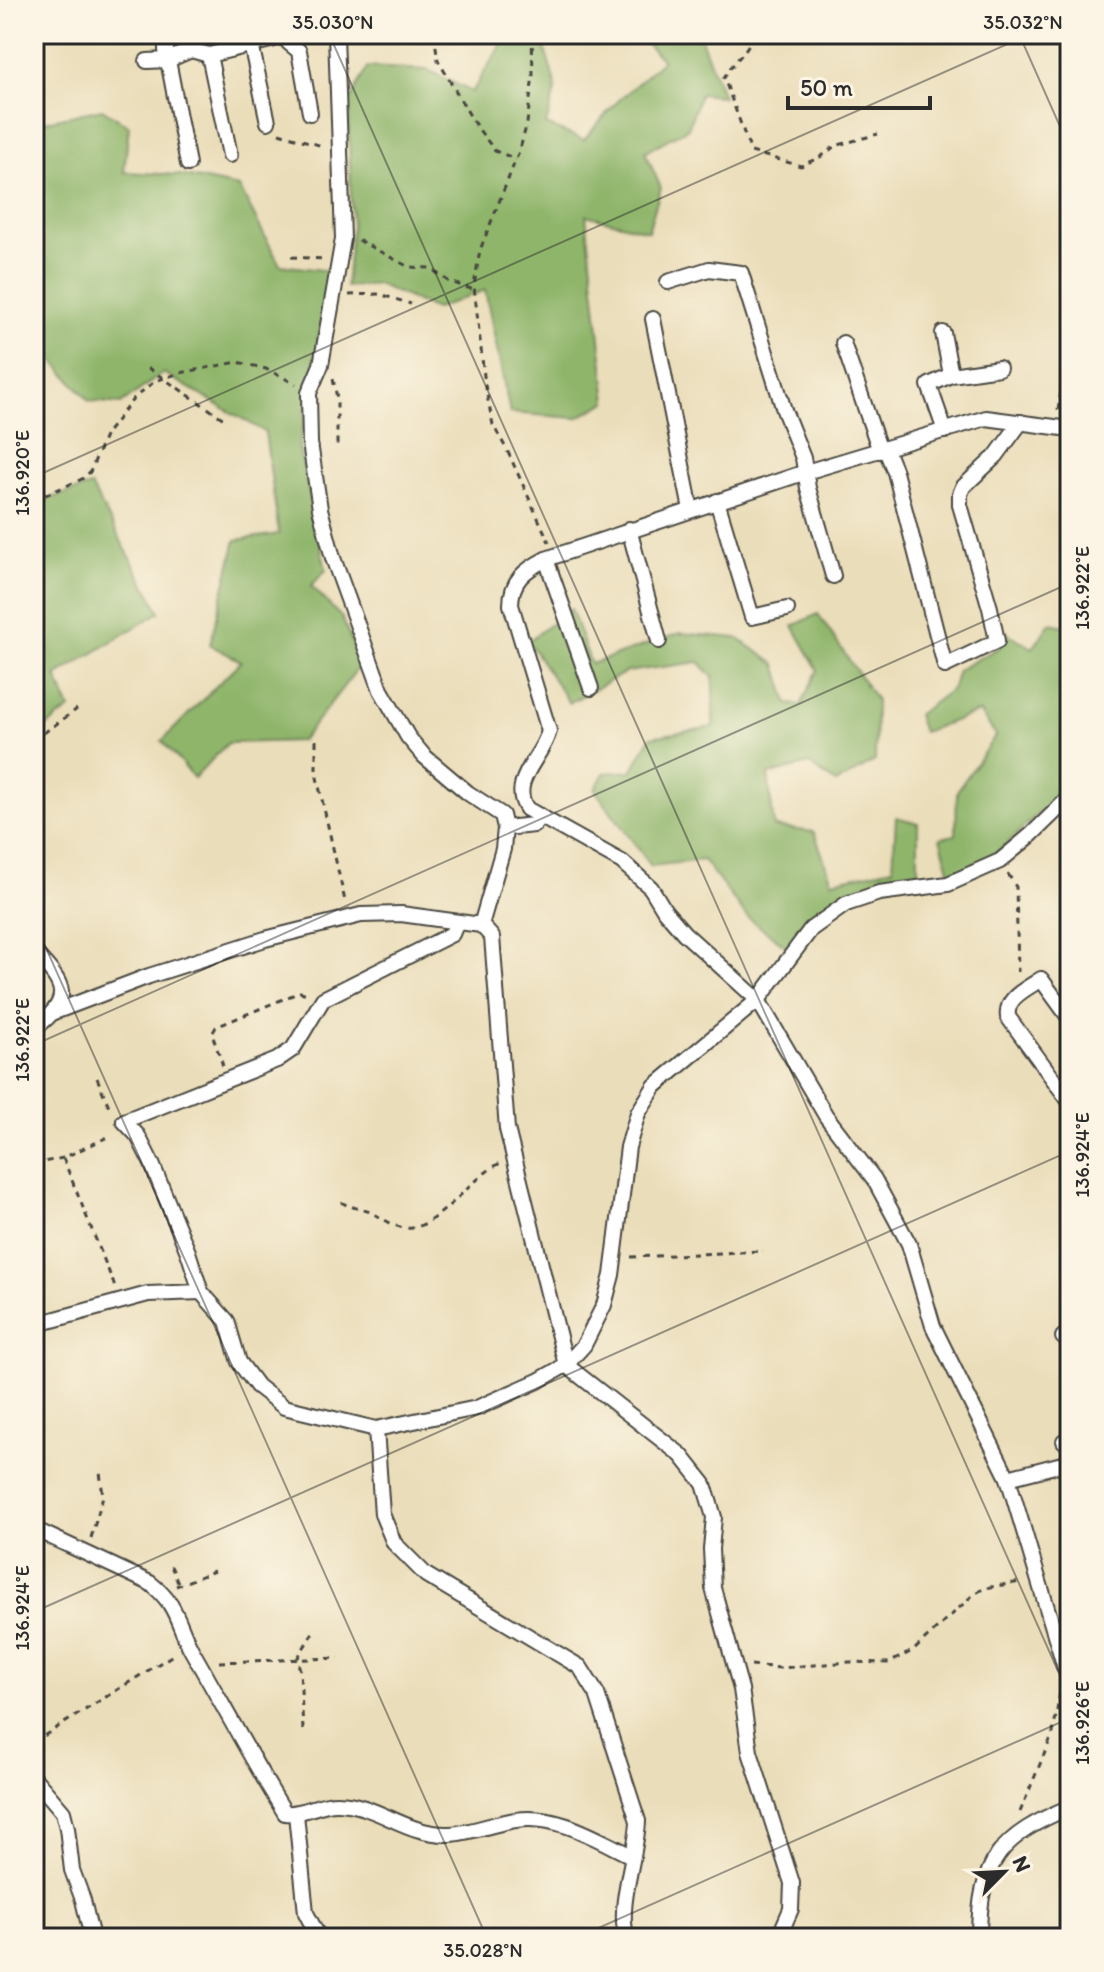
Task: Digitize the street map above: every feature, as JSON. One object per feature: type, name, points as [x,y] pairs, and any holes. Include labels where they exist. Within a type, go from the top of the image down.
[{"type":"street","points":[[166,34],[188,164]]},
{"type":"street","points":[[181,34],[191,50]]},
{"type":"street","points":[[336,34],[343,237],[321,365],[309,393],[310,443],[320,509],[333,558],[381,690],[408,737],[424,756],[468,793],[502,815],[505,828],[503,849],[481,925]]},
{"type":"street","points":[[147,61],[168,60],[191,50],[209,55],[244,42],[290,35],[289,43],[299,51],[310,113]]},
{"type":"street","points":[[244,42],[269,128]]},
{"type":"street","points":[[209,55],[230,155]]},
{"type":"street","points":[[668,282],[709,269],[741,273],[806,472],[833,576]]},
{"type":"street","points":[[653,319],[691,510]]},
{"type":"street","points":[[943,333],[951,375]]},
{"type":"street","points":[[843,343],[883,450],[895,472],[945,666],[997,641],[960,505],[960,494],[963,487],[996,456],[1021,422]]},
{"type":"street","points":[[945,431],[929,385],[951,375],[999,368]]},
{"type":"street","points":[[1063,428],[986,418],[806,472],[629,529],[551,558],[521,574],[511,595],[511,605],[549,731],[519,792],[521,800],[527,809],[622,862],[651,888],[684,933],[758,1000],[826,1116],[874,1179],[909,1244],[933,1326],[1008,1478],[1067,1670]]},
{"type":"street","points":[[717,501],[752,617],[787,609]]},
{"type":"street","points":[[629,529],[659,641]]},
{"type":"street","points":[[551,558],[591,688]]},
{"type":"street","points":[[457,922],[452,934],[323,999],[293,1049],[277,1060],[123,1124],[138,1136],[152,1164],[201,1292],[227,1321],[239,1362],[257,1386],[284,1407],[376,1429],[477,1408],[566,1365],[584,1345],[604,1305],[614,1257],[628,1147],[638,1113],[655,1086],[758,1000],[811,929],[846,904],[879,893],[948,884],[1000,861],[1070,797]]},
{"type":"street","points":[[505,828],[534,825],[541,816]]},
{"type":"street","points":[[34,1029],[57,1011],[149,976],[265,939],[361,915],[401,914],[481,925],[492,937],[507,1129],[566,1365],[681,1455],[704,1484],[714,1517],[711,1549],[713,1588],[735,1664],[750,1752],[792,1883],[791,1909],[781,1932],[774,1938]]},
{"type":"street","points":[[34,952],[59,984],[62,999],[57,1011]]},
{"type":"street","points":[[1070,1019],[1041,979],[1009,1001],[1008,1017],[1070,1102]]},
{"type":"street","points":[[1070,1168],[1070,1183]]},
{"type":"street","points":[[34,1325],[148,1294],[201,1292]]},
{"type":"street","points":[[376,1429],[382,1514],[394,1543],[426,1575],[580,1667],[597,1694],[638,1821],[623,1927],[627,1938]]},
{"type":"street","points":[[1008,1478],[1070,1462]]},
{"type":"street","points":[[34,1529],[150,1583],[164,1594],[175,1608],[189,1645],[243,1744],[285,1813],[296,1814],[337,1803],[369,1810],[411,1829],[450,1834],[519,1819],[548,1821],[582,1832],[632,1856]]},
{"type":"street","points":[[34,1778],[63,1812],[72,1870],[92,1938]]},
{"type":"street","points":[[979,1938],[987,1874],[1000,1851],[1019,1832],[1036,1821],[1070,1807]]},
{"type":"street","points":[[296,1814],[306,1913],[319,1938]]},
{"type":"path","points":[[532,34],[530,103],[516,160],[480,250],[474,290],[493,425],[507,450],[551,558]]},
{"type":"path","points":[[753,34],[751,43],[724,78],[751,152],[801,166],[835,146],[878,134]]},
{"type":"path","points":[[434,35],[438,60],[474,123],[495,151],[516,160]]},
{"type":"path","points":[[269,128],[340,150]]},
{"type":"path","points":[[343,237],[358,239],[409,267],[430,268],[448,281],[474,290]]},
{"type":"path","points":[[291,257],[340,260]]},
{"type":"path","points":[[333,296],[379,294],[411,304]]},
{"type":"path","points":[[1063,428],[1070,335]]},
{"type":"path","points":[[34,500],[82,479],[90,472],[106,434],[134,398],[143,389],[163,379],[222,363],[238,362],[266,369],[309,393]]},
{"type":"path","points":[[321,365],[328,370],[334,382],[337,446]]},
{"type":"path","points":[[148,368],[224,419]]},
{"type":"path","points":[[34,740],[77,709]]},
{"type":"path","points":[[316,740],[316,773],[349,918]]},
{"type":"path","points":[[1000,861],[1016,887],[1019,979],[1026,990]]},
{"type":"path","points":[[1064,941],[1070,949]]},
{"type":"path","points":[[218,1084],[223,1065],[212,1034],[216,1027],[300,992],[323,999]]},
{"type":"path","points":[[34,1164],[63,1158],[117,1133],[123,1124],[117,1123],[97,1078]]},
{"type":"path","points":[[63,1158],[121,1301]]},
{"type":"path","points":[[341,1202],[353,1209],[366,1210],[396,1226],[407,1229],[416,1227],[439,1213],[487,1170],[515,1160]]},
{"type":"path","points":[[614,1257],[665,1258],[695,1253],[763,1251]]},
{"type":"path","points":[[87,1554],[103,1496],[100,1472]]},
{"type":"path","points":[[171,1566],[179,1585]]},
{"type":"path","points":[[164,1594],[214,1571]]},
{"type":"path","points":[[735,1664],[780,1668],[849,1662],[889,1663],[914,1650],[974,1594],[985,1588],[1040,1580]]},
{"type":"path","points":[[303,1730],[297,1659],[315,1629]]},
{"type":"path","points":[[34,1742],[189,1645]]},
{"type":"path","points":[[199,1663],[339,1658]]},
{"type":"path","points":[[1019,1832],[1018,1816],[1053,1733],[1067,1670]]},
{"type":"green space","points":[[508,34],[541,34],[556,87],[546,125],[584,140],[614,105],[663,60],[636,34],[699,34],[723,96],[700,94],[688,128],[645,152],[661,188],[648,231],[586,215],[607,402],[577,418],[510,413],[485,290],[435,309],[377,284],[346,287],[352,226],[348,104],[368,67],[428,70],[472,92]]},
{"type":"green space","points":[[102,109],[129,126],[124,172],[180,175],[239,187],[280,265],[331,271],[299,448],[326,570],[311,586],[342,618],[361,664],[301,741],[228,743],[194,778],[162,741],[241,661],[210,645],[236,540],[279,534],[265,432],[163,373],[121,404],[89,401],[34,338],[34,130],[42,122]]},
{"type":"green space","points":[[91,486],[160,612],[56,676],[70,709],[34,736],[34,503]]},
{"type":"green space","points":[[571,609],[591,664],[680,633],[737,638],[776,664],[788,704],[801,705],[818,670],[793,626],[818,614],[876,700],[875,761],[836,783],[809,764],[768,775],[774,827],[814,832],[832,881],[893,868],[896,817],[918,823],[918,878],[849,894],[810,921],[790,949],[747,917],[703,860],[651,866],[595,790],[604,773],[632,771],[651,737],[713,727],[713,677],[699,662],[626,672],[569,703],[528,641]]},
{"type":"green space","points":[[1050,623],[1070,627],[1070,784],[998,852],[951,876],[940,838],[956,835],[957,791],[996,735],[979,712],[923,732],[917,715],[953,688],[958,670],[1000,647],[1005,632],[1033,648]]}]
